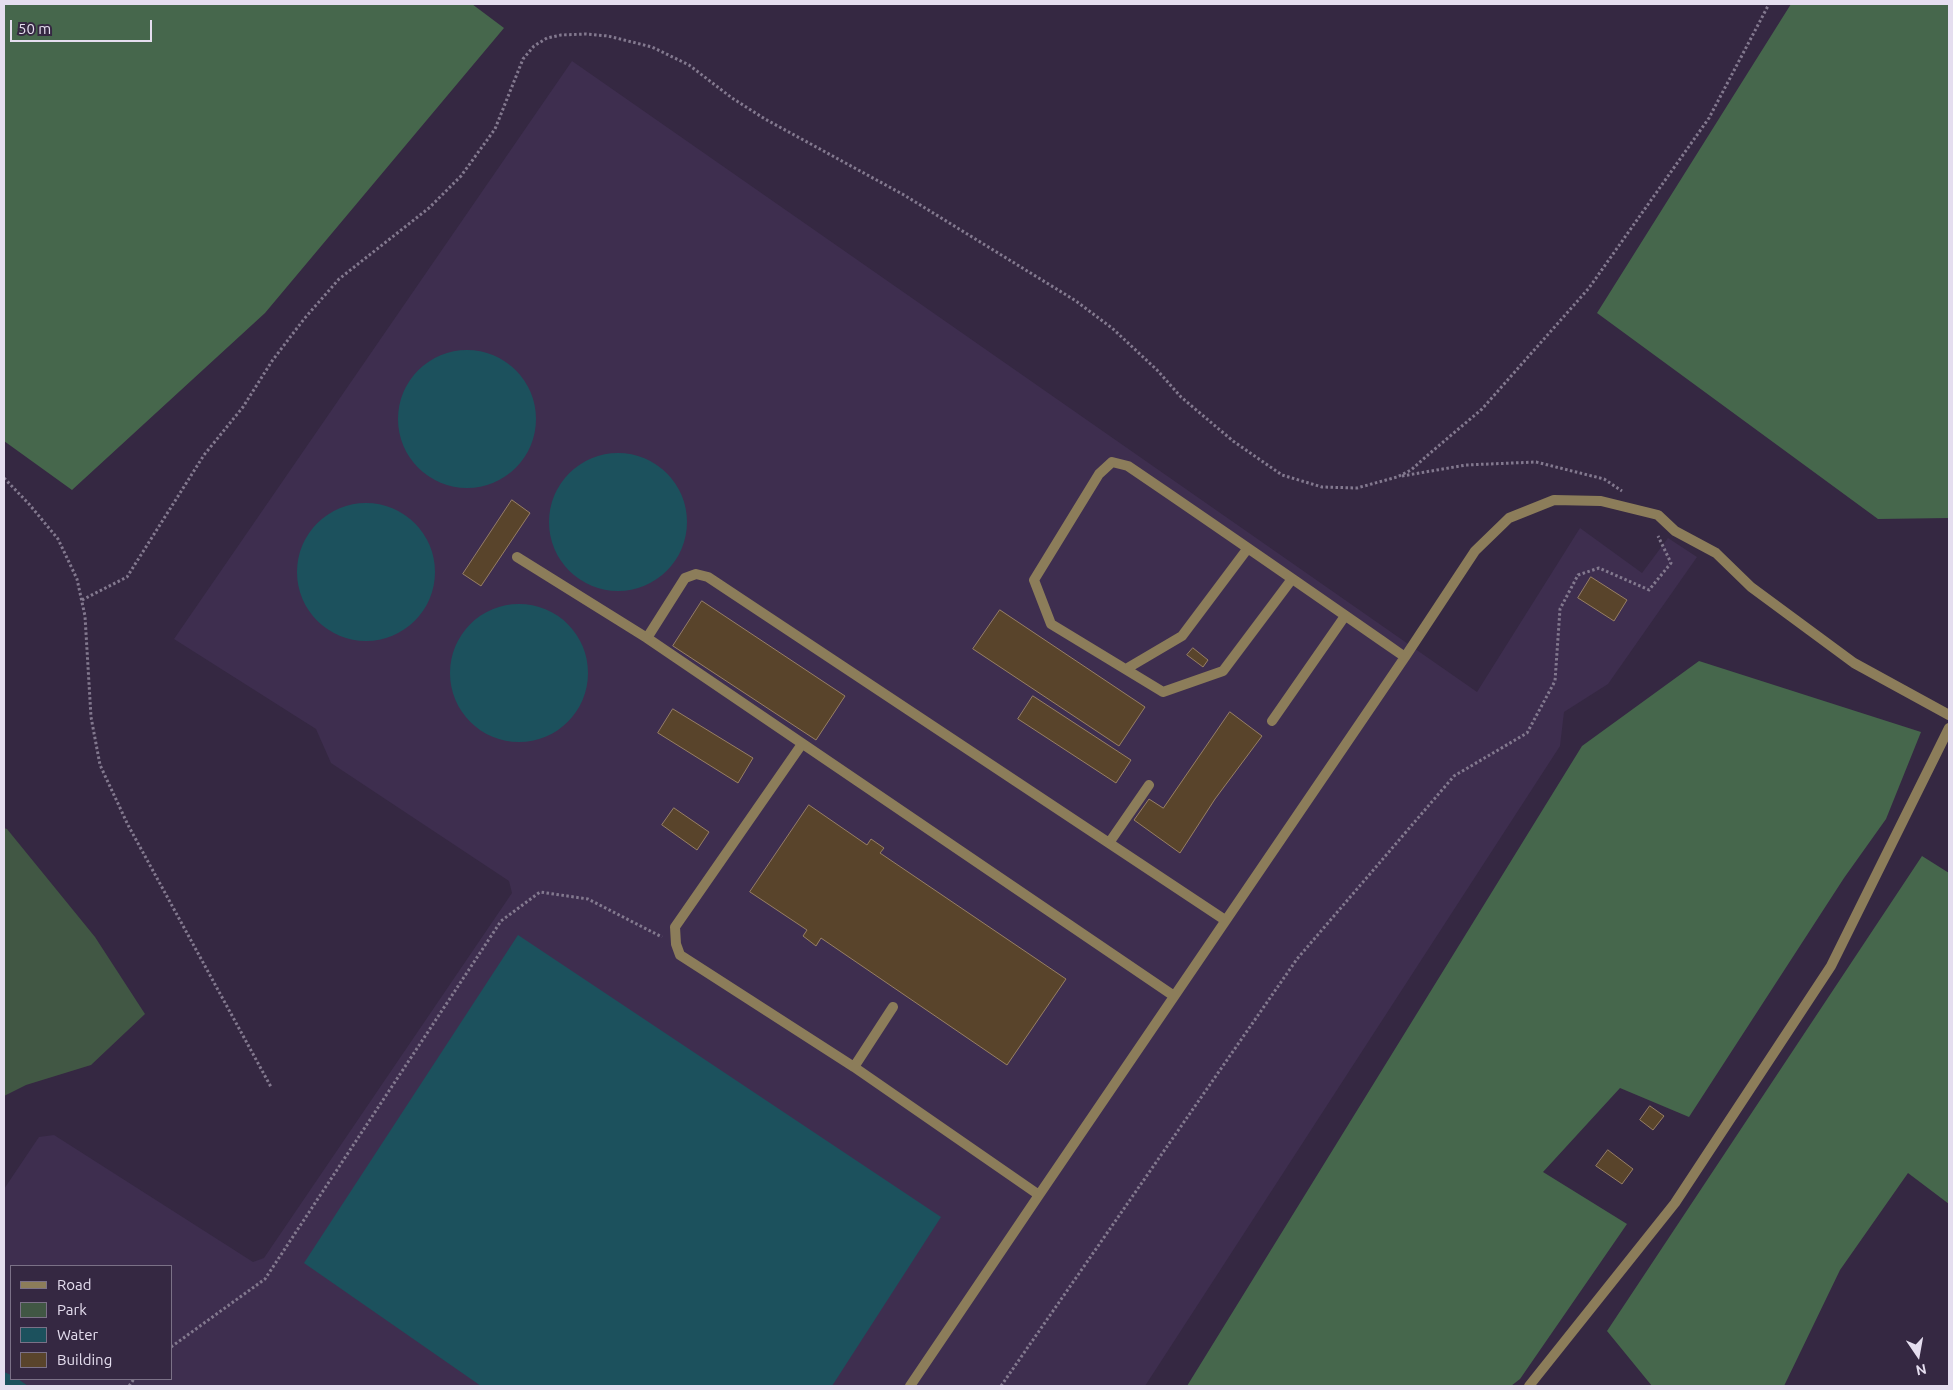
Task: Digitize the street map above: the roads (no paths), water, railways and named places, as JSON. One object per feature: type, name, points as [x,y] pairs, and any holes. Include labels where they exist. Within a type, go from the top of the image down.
[{"type":"street","points":[[1292,579],[1223,670],[1163,692],[1051,624],[1034,580],[1099,474],[1112,462],[1128,466],[1248,548],[1405,657]]},
{"type":"street","points":[[910,1386],[1475,551],[1510,518],[1554,500],[1601,501],[1658,515],[1675,531],[1716,553],[1751,587],[1854,663],[1949,715]]},
{"type":"street","points":[[1126,669],[1182,636],[1248,548]]},
{"type":"street","points":[[517,557],[647,638],[1174,996]]},
{"type":"street","points":[[647,638],[685,578],[696,574],[708,577],[1226,920]]},
{"type":"street","points":[[1272,722],[1345,616]]},
{"type":"street","points":[[1529,1386],[1675,1203],[1831,966],[1949,728]]},
{"type":"street","points":[[802,744],[675,927],[676,944],[680,955],[854,1067],[1038,1195]]},
{"type":"street","points":[[1109,843],[1149,785]]},
{"type":"street","points":[[854,1067],[893,1007]]},
{"type":"water","points":[[467,350],[493,355],[516,370],[531,393],[536,419],[531,445],[516,468],[493,483],[467,488],[441,483],[418,468],[403,445],[398,419],[403,393],[418,370],[441,355]]},
{"type":"water","points":[[618,453],[644,458],[667,473],[682,496],[687,522],[682,548],[667,571],[644,586],[618,591],[592,586],[569,571],[554,548],[549,522],[554,496],[569,473],[592,458]]},
{"type":"water","points":[[366,503],[392,508],[415,523],[430,546],[435,572],[430,598],[415,621],[392,636],[366,641],[340,636],[317,621],[302,598],[297,572],[302,546],[317,523],[340,508]]},
{"type":"water","points":[[519,604],[545,609],[568,624],[583,647],[588,673],[583,699],[568,722],[545,737],[519,742],[493,737],[470,722],[455,699],[450,673],[455,647],[470,624],[493,609]]},
{"type":"water","points":[[518,935],[941,1217],[832,1386],[481,1386],[304,1263]]},
{"type":"water","points":[[4,1372],[10,1375],[10,1380],[19,1380],[28,1386],[4,1386]]}]
